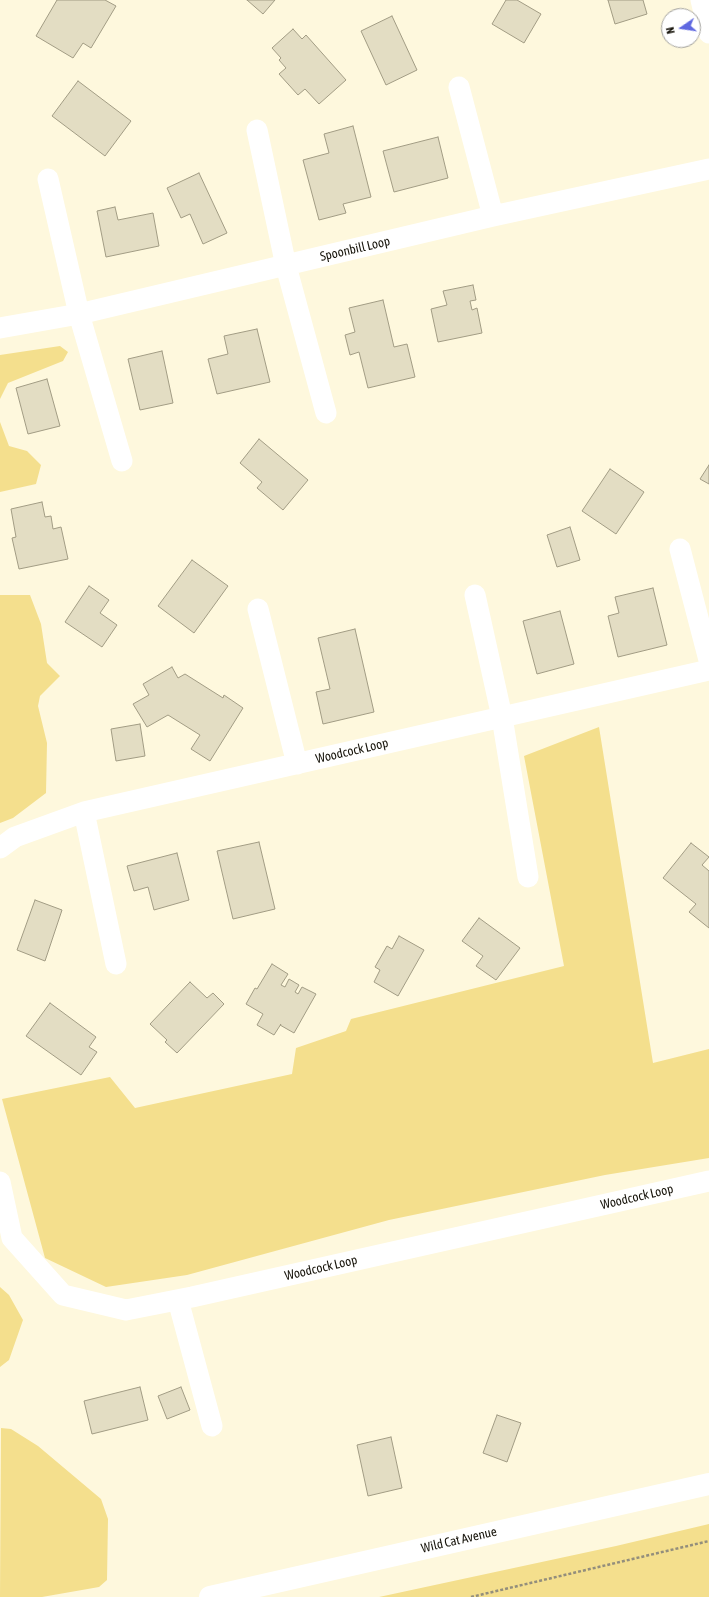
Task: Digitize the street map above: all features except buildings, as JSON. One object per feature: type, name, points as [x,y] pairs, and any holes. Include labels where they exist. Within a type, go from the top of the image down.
[{"type":"street","points":[[701,0],[709,33]]},
{"type":"street","points":[[459,87],[493,216]]},
{"type":"street","points":[[257,130],[286,266],[326,413]]},
{"type":"street","name":"Spoonbill Loop","points":[[0,328],[79,314],[493,216],[709,169]]},
{"type":"street","points":[[48,179],[79,314],[122,461]]},
{"type":"street","points":[[680,549],[709,660]]},
{"type":"street","points":[[475,595],[502,717],[528,877]]},
{"type":"street","points":[[258,609],[297,764]]},
{"type":"street","name":"Woodcock Loop","points":[[0,848],[15,837],[84,812],[709,670]]},
{"type":"street","points":[[84,812],[116,964]]},
{"type":"street","name":"Woodcock Loop","points":[[0,1182],[12,1238],[63,1295],[126,1310],[178,1300],[709,1181]]},
{"type":"street","points":[[178,1300],[212,1426]]},
{"type":"street","name":"Wild Cat Avenue","points":[[210,1597],[709,1484]]},
{"type":"path","points":[[471,1597],[709,1541]]},
{"type":"shaded area","points":[[60,346],[68,352],[63,361],[8,383],[0,399],[0,355]]},
{"type":"shaded area","points":[[0,422],[9,446],[27,451],[41,465],[36,484],[0,492]]},
{"type":"shaded area","points":[[0,595],[30,595],[41,624],[47,663],[60,676],[40,696],[38,706],[47,743],[46,793],[13,818],[0,823]]},
{"type":"shaded area","points":[[599,727],[653,1063],[709,1049],[709,1158],[605,1175],[389,1220],[187,1275],[106,1287],[45,1258],[2,1099],[110,1077],[135,1108],[292,1074],[296,1048],[346,1031],[351,1019],[564,966],[524,756]]},
{"type":"shaded area","points":[[0,1287],[9,1295],[23,1320],[9,1360],[0,1367]]},
{"type":"shaded area","points":[[1,1428],[11,1429],[38,1446],[101,1499],[108,1519],[107,1580],[99,1587],[42,1597],[0,1597]]},
{"type":"shaded area","points":[[709,1524],[709,1597],[379,1597],[616,1546]]}]
